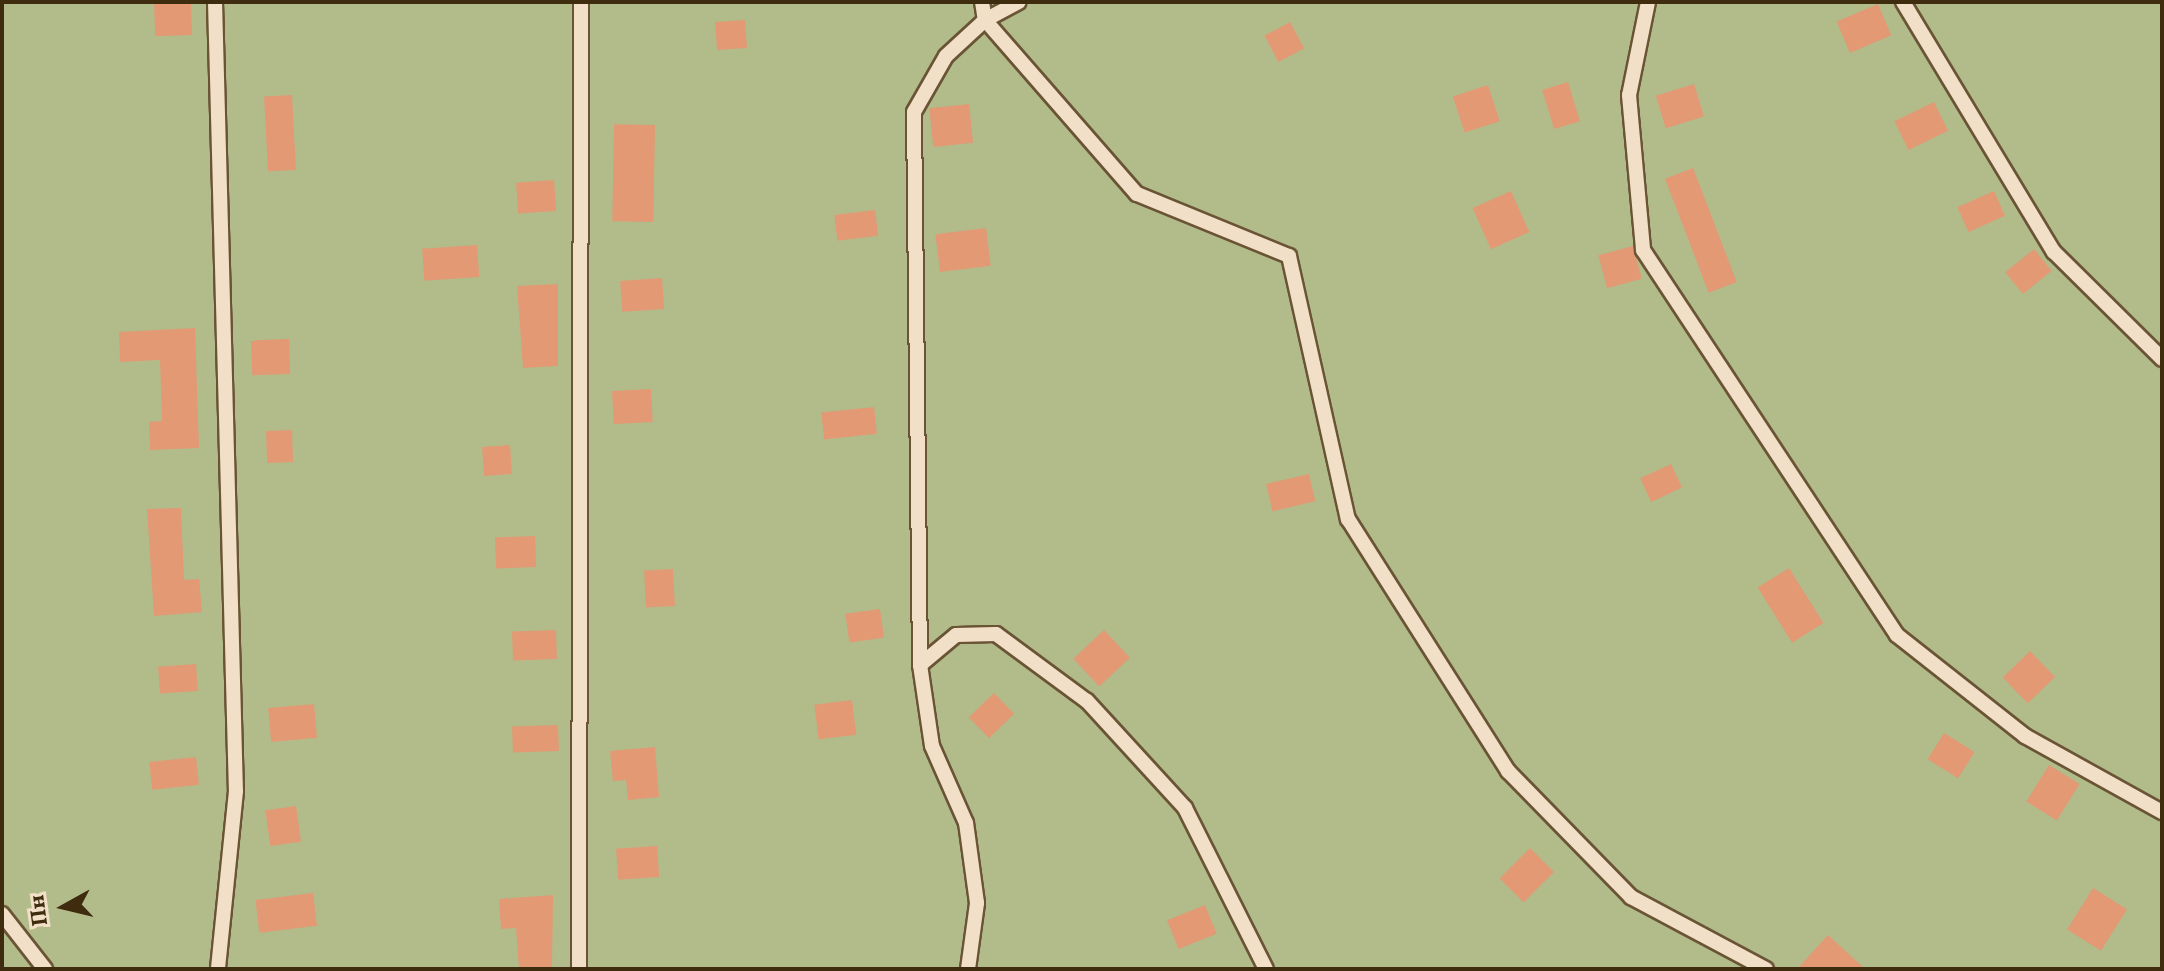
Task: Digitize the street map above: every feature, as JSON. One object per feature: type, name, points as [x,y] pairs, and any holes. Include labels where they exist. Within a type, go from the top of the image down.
[{"type":"lane","points":[[215,2],[236,791],[218,969]]},
{"type":"lane","points":[[579,969],[581,2]]},
{"type":"lane","points":[[982,2],[985,20],[1137,194],[1289,256],[1348,519],[1508,771],[1631,897],[1766,969]]},
{"type":"lane","points":[[968,969],[977,903],[966,823],[932,746],[920,665],[914,112],[946,56],[985,20],[1019,2]]},
{"type":"lane","points":[[1648,2],[1629,95],[1643,250],[1897,635],[2025,736],[2162,812]]},
{"type":"lane","points":[[1903,2],[2054,252],[2162,359]]},
{"type":"lane","points":[[920,665],[956,635],[996,634],[1087,701],[1185,808],[1266,969]]},
{"type":"lane","points":[[2,914],[45,969]]},
{"type":"green space","points":[[2,2],[2162,2],[2162,969],[2,969]]},
{"type":"building","points":[[191,2],[192,35],[155,36],[154,3]]},
{"type":"building","points":[[1878,4],[1891,35],[1850,53],[1837,22]]},
{"type":"building","points":[[745,20],[747,48],[717,50],[715,22]]},
{"type":"building","points":[[1290,22],[1304,48],[1278,62],[1264,36]]},
{"type":"building","points":[[1568,82],[1580,121],[1554,129],[1542,90]]},
{"type":"building","points":[[1694,84],[1704,117],[1666,128],[1656,96]]},
{"type":"building","points":[[1488,85],[1500,121],[1465,133],[1453,96]]},
{"type":"building","points":[[292,95],[296,170],[268,171],[264,96]]},
{"type":"building","points":[[1934,102],[1948,131],[1908,150],[1894,121]]},
{"type":"building","points":[[969,104],[973,143],[933,147],[929,108]]},
{"type":"building","points":[[614,124],[655,125],[653,222],[612,221]]},
{"type":"building","points":[[1693,168],[1737,282],[1709,293],[1665,179]]},
{"type":"building","points":[[554,180],[556,211],[518,214],[516,183]]},
{"type":"building","points":[[1511,191],[1529,232],[1491,249],[1473,208]]},
{"type":"building","points":[[1994,191],[2005,216],[1968,232],[1957,207]]},
{"type":"building","points":[[875,210],[878,236],[837,241],[834,215]]},
{"type":"building","points":[[986,228],[991,266],[940,272],[935,234]]},
{"type":"building","points":[[477,245],[479,277],[424,281],[422,249]]},
{"type":"building","points":[[1633,246],[1642,279],[1607,288],[1598,255]]},
{"type":"building","points":[[2034,249],[2052,271],[2023,294],[2005,272]]},
{"type":"building","points":[[662,278],[664,309],[622,312],[620,281]]},
{"type":"building","points":[[558,284],[558,366],[523,368],[517,286]]},
{"type":"building","points":[[195,328],[199,448],[150,450],[149,422],[162,421],[160,360],[120,362],[119,332]]},
{"type":"building","points":[[289,339],[290,374],[252,375],[251,340]]},
{"type":"building","points":[[651,389],[653,422],[614,424],[612,391]]},
{"type":"building","points":[[874,407],[877,434],[824,439],[821,413]]},
{"type":"building","points":[[292,430],[293,462],[267,463],[266,431]]},
{"type":"building","points":[[510,445],[512,474],[484,476],[482,447]]},
{"type":"building","points":[[1671,464],[1682,488],[1651,502],[1640,478]]},
{"type":"building","points":[[1309,474],[1315,501],[1272,511],[1266,484]]},
{"type":"building","points":[[181,508],[184,580],[199,579],[202,612],[154,616],[147,509]]},
{"type":"building","points":[[535,536],[536,567],[496,568],[495,537]]},
{"type":"building","points":[[1789,568],[1823,623],[1792,643],[1758,588]]},
{"type":"building","points":[[673,569],[675,606],[646,607],[644,571]]},
{"type":"building","points":[[880,609],[884,638],[849,643],[845,614]]},
{"type":"building","points":[[556,630],[557,659],[513,661],[512,632]]},
{"type":"building","points":[[1104,630],[1130,658],[1099,686],[1073,659]]},
{"type":"building","points":[[2030,651],[2055,677],[2028,703],[2003,677]]},
{"type":"building","points":[[196,664],[198,691],[160,694],[158,667]]},
{"type":"building","points":[[994,693],[1014,714],[989,738],[969,717]]},
{"type":"building","points":[[852,700],[856,735],[819,739],[814,705]]},
{"type":"building","points":[[314,704],[317,738],[271,742],[268,708]]},
{"type":"building","points":[[558,725],[559,751],[513,753],[512,727]]},
{"type":"building","points":[[1944,733],[1975,752],[1958,778],[1928,759]]},
{"type":"building","points":[[655,747],[659,797],[628,800],[626,780],[613,781],[610,751]]},
{"type":"building","points":[[196,757],[199,785],[152,790],[149,762]]},
{"type":"building","points":[[2049,765],[2080,784],[2057,821],[2026,801]]},
{"type":"building","points":[[296,806],[301,842],[270,846],[265,810]]},
{"type":"building","points":[[657,846],[659,877],[618,880],[616,849]]},
{"type":"building","points":[[1530,848],[1554,872],[1524,902],[1500,878]]},
{"type":"building","points":[[2093,888],[2127,909],[2101,951],[2067,930]]},
{"type":"building","points":[[313,893],[317,926],[259,933],[255,900]]},
{"type":"building","points":[[553,895],[552,969],[519,969],[516,928],[501,929],[499,899]]},
{"type":"building","points":[[1205,905],[1217,934],[1179,949],[1167,920]]},
{"type":"building","points":[[1828,935],[1865,969],[1797,969]]}]
